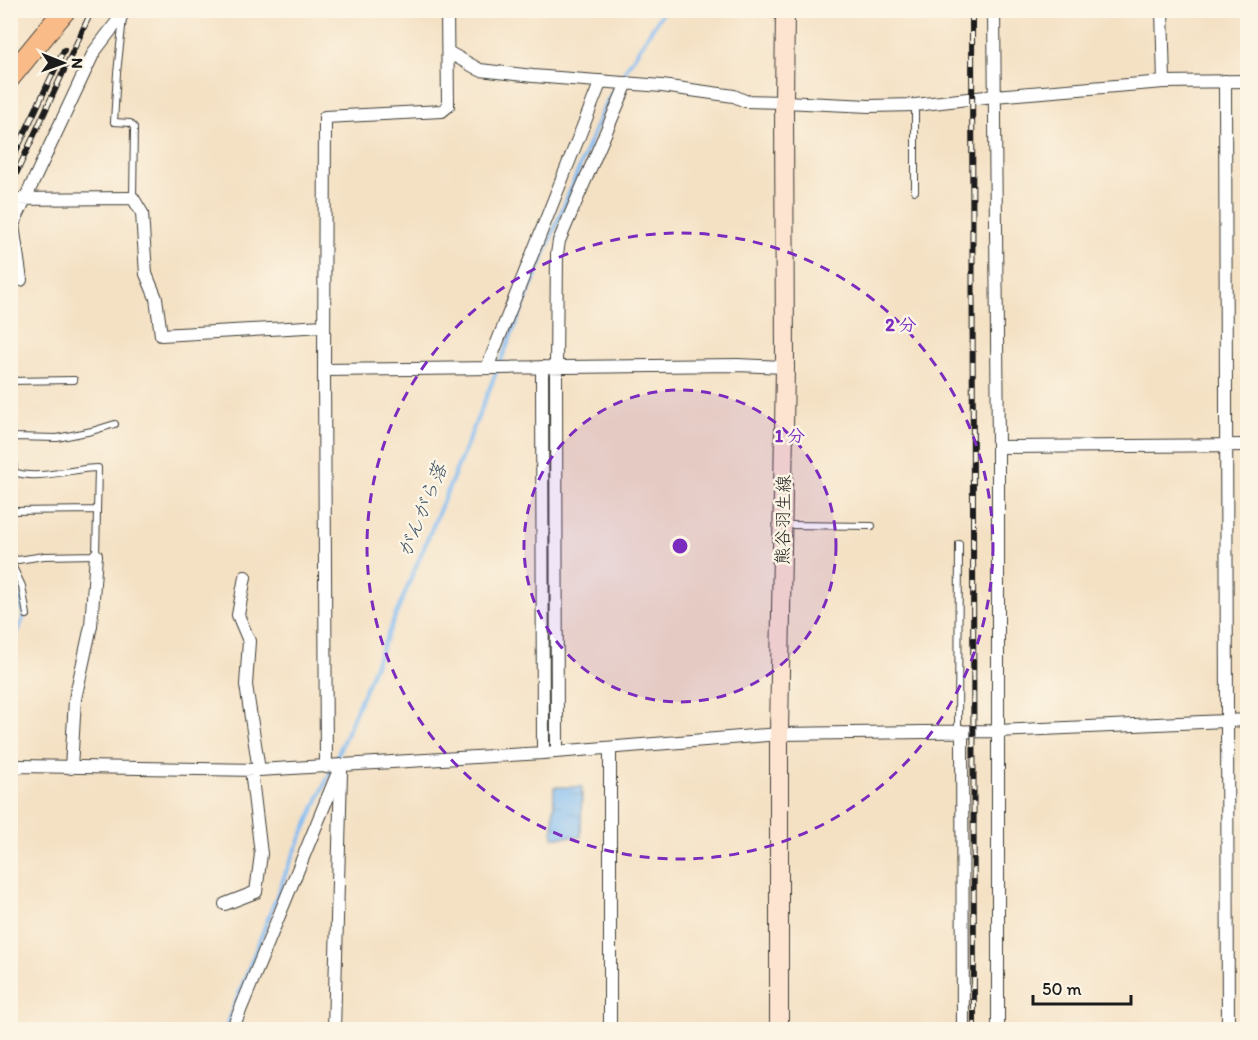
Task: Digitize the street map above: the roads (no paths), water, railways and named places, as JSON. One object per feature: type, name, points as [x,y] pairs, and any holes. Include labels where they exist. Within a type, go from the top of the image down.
[{"type":"highway","points":[[10,77],[65,10]]},
{"type":"main road","name":"熊谷羽生線","points":[[779,1029],[779,734],[785,367],[785,10]]},
{"type":"street","points":[[334,1029],[334,766],[324,370],[325,117],[442,111],[448,106],[447,10]]},
{"type":"street","points":[[994,10],[998,447],[998,1029]]},
{"type":"street","points":[[1162,10],[1164,82]]},
{"type":"street","points":[[21,280],[12,228],[94,52],[122,12]]},
{"type":"street","points":[[448,52],[480,70],[663,86],[734,96],[745,101],[868,106],[915,105],[1164,82],[1248,81]]},
{"type":"street","points":[[488,368],[607,81]]},
{"type":"street","points":[[1225,81],[1228,1029]]},
{"type":"street","points":[[557,752],[558,241],[627,83]]},
{"type":"street","points":[[10,199],[133,198],[142,213],[146,274],[156,298],[161,335],[324,326]]},
{"type":"street","points":[[542,235],[558,241]]},
{"type":"street","points":[[324,370],[737,365],[785,367]]},
{"type":"street","points":[[542,367],[543,753]]},
{"type":"street","points":[[998,447],[1248,446]]},
{"type":"street","points":[[71,768],[75,699],[92,627],[96,555]]},
{"type":"street","points":[[225,904],[256,892],[261,854],[246,686],[249,641],[238,615],[245,577]]},
{"type":"street","points":[[10,773],[20,766],[255,770],[543,753],[779,734],[998,731],[1248,720]]},
{"type":"street","points":[[960,731],[963,1029]]},
{"type":"street","points":[[610,748],[610,1029]]},
{"type":"street","points":[[232,1029],[334,766]]},
{"type":"street","points":[[10,782],[12,786],[10,813]]},
{"type":"lane","points":[[122,12],[114,122],[130,123],[134,127],[133,198]]},
{"type":"lane","points":[[915,105],[915,191]]},
{"type":"lane","points":[[10,381],[74,380]]},
{"type":"lane","points":[[10,411],[14,472],[21,474],[61,473],[98,468],[96,555],[11,559],[22,586],[27,615]]},
{"type":"lane","points":[[13,437],[57,438],[115,424]]},
{"type":"lane","points":[[10,511],[97,510]]},
{"type":"lane","points":[[784,525],[872,526]]},
{"type":"lane","points":[[959,544],[960,731]]},
{"type":"water","points":[[554,787],[582,787],[581,837],[553,837]]},
{"type":"waterway","name":"がんがら落","points":[[335,761],[604,107],[664,10]]},
{"type":"waterway","points":[[10,570],[18,589],[24,616],[12,646],[10,660]]},
{"type":"waterway","name":"がんがら落","points":[[225,1030],[288,867],[332,768]]},
{"type":"railway","points":[[10,187],[92,10]]},
{"type":"railway","points":[[972,10],[974,1030]]},
{"type":"railway","points":[[10,164],[64,50]]}]
